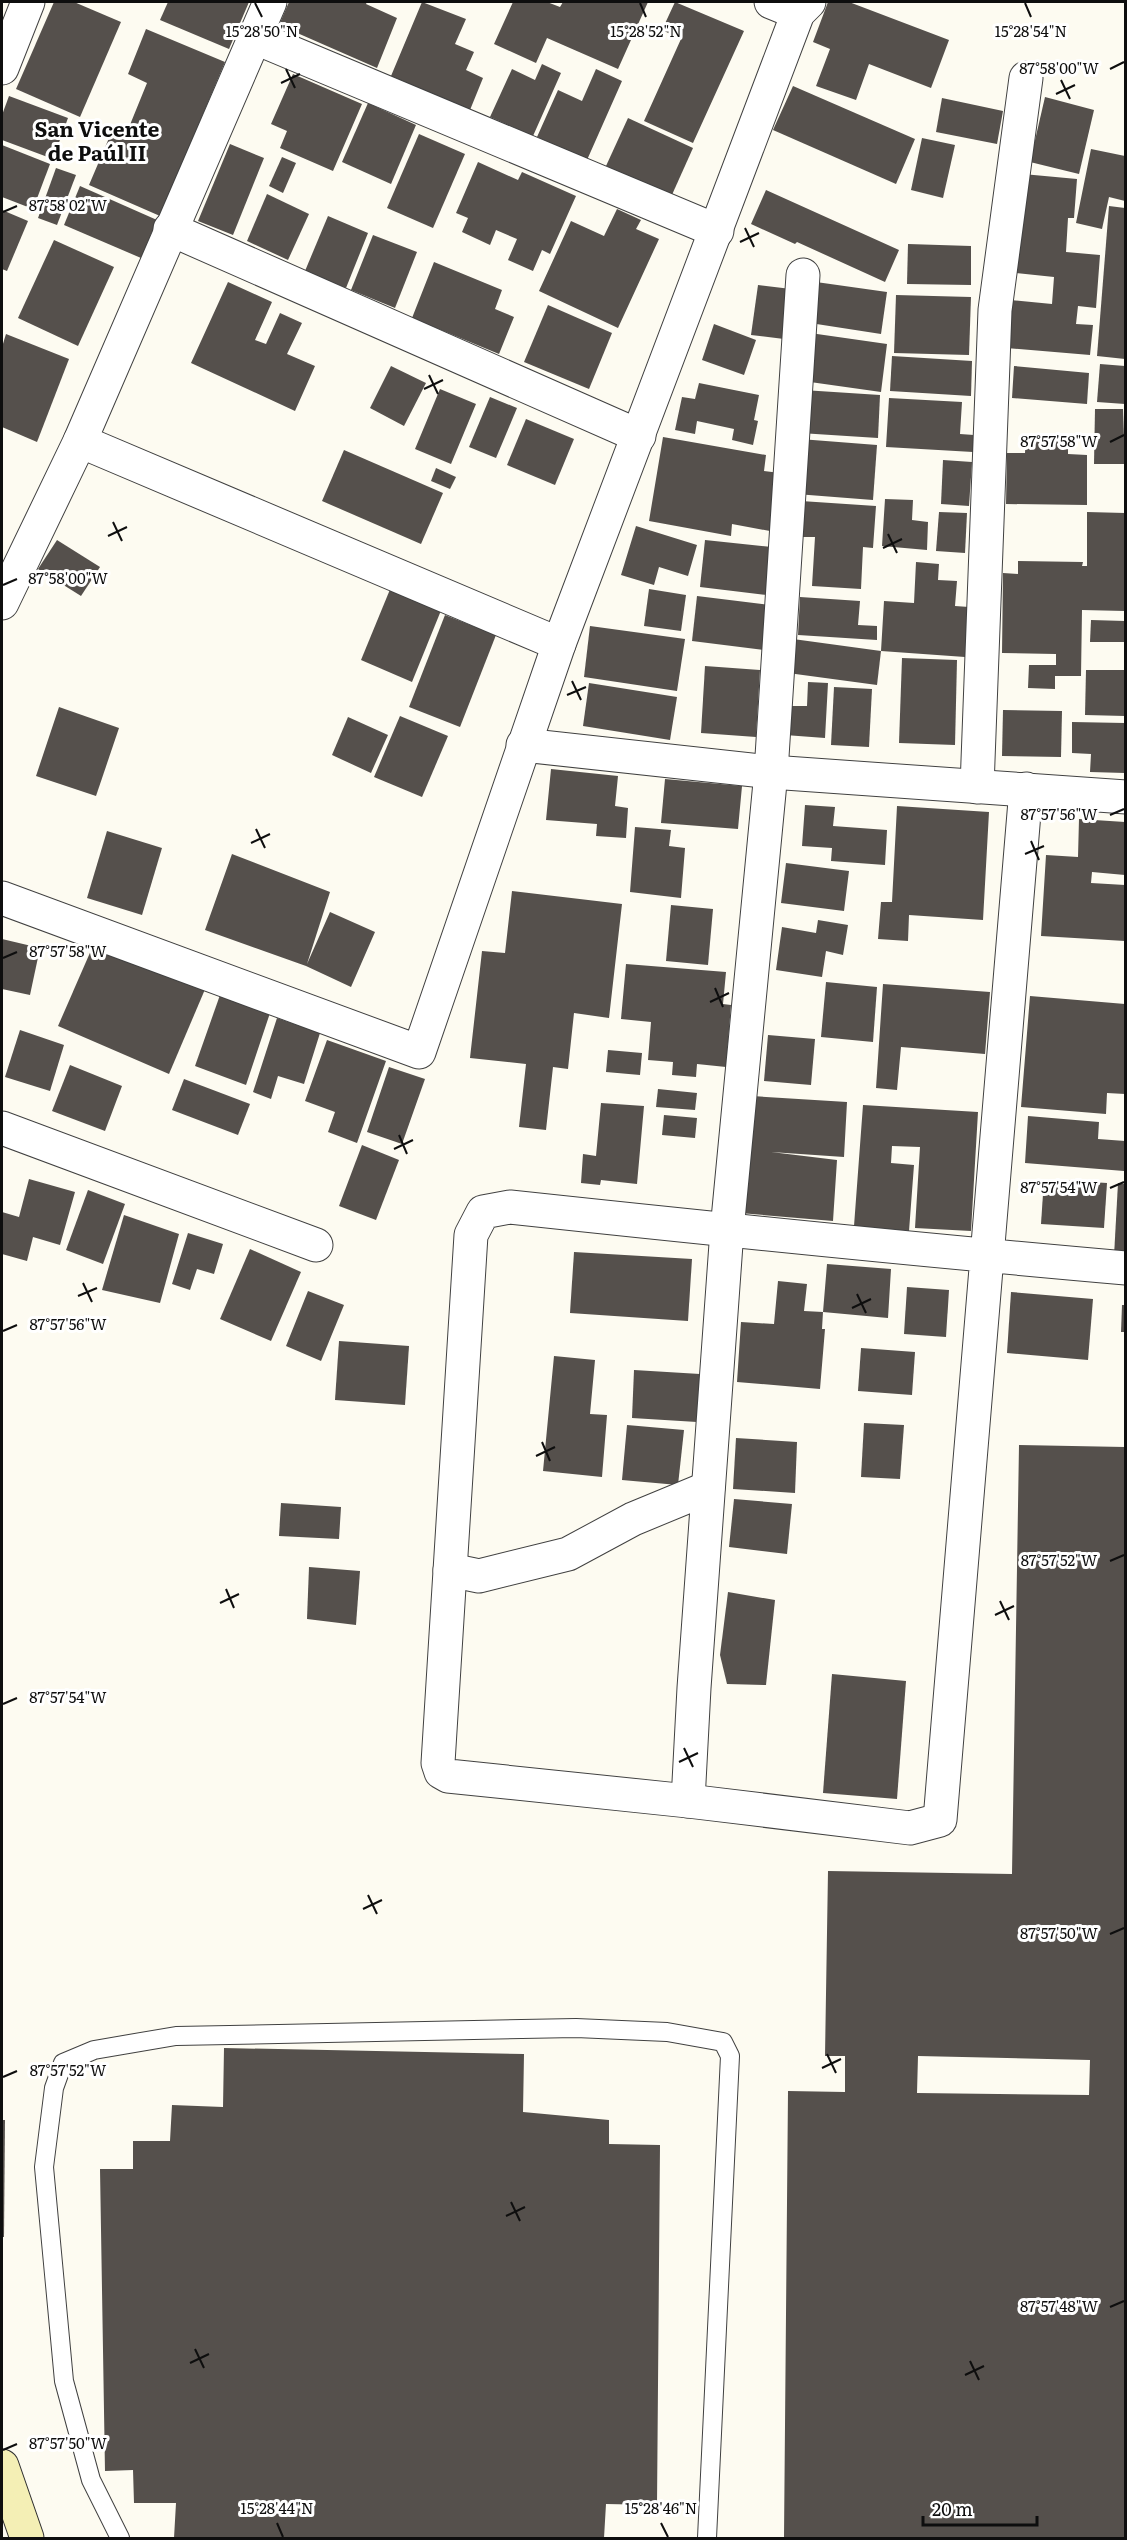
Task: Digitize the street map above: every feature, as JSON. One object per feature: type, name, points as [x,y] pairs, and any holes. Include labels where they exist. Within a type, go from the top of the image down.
[{"type":"street","points":[[2,68],[28,2]]},
{"type":"street","points":[[2,603],[80,441],[270,2]]},
{"type":"street","points":[[2,898],[419,1052],[559,644],[717,231],[793,5]]},
{"type":"street","points":[[254,37],[717,231]]},
{"type":"street","points":[[977,787],[995,310],[1026,78]]},
{"type":"street","points":[[170,229],[639,436]]},
{"type":"street","points":[[688,1801],[727,1230],[771,772],[802,275]]},
{"type":"street","points":[[80,441],[559,644]]},
{"type":"street","points":[[523,745],[771,772],[1125,797]]},
{"type":"street","points":[[1026,789],[987,1256],[940,1820],[910,1828],[688,1801],[448,1776],[441,1772],[438,1763],[471,1235],[483,1212],[510,1207],[987,1256],[1125,1268]]},
{"type":"street","points":[[2,1128],[316,1245]]},
{"type":"street","points":[[450,1570],[479,1576],[568,1554],[633,1520],[708,1488]]},
{"type":"street","points":[[2,2466],[27,2538]]},
{"type":"lane","points":[[120,2538],[92,2480],[64,2381],[44,2168],[54,2088],[63,2063],[94,2050],[176,2036],[576,2028],[679,2034],[723,2043],[730,2056],[707,2538]]},
{"type":"building","points":[[54,2],[74,2],[121,22],[80,117],[16,89]]},
{"type":"building","points":[[168,2],[249,2],[229,49],[160,20]]},
{"type":"building","points":[[289,2],[367,2],[366,4],[397,18],[377,68],[279,25]]},
{"type":"building","points":[[422,2],[466,19],[455,44],[474,52],[466,70],[483,78],[470,110],[391,76]]},
{"type":"building","points":[[513,2],[547,2],[560,7],[563,2],[648,2],[618,69],[547,38],[536,63],[494,44]]},
{"type":"building","points":[[675,2],[744,31],[693,143],[644,121],[681,39],[662,30]]},
{"type":"building","points":[[828,2],[849,2],[949,40],[931,88],[869,64],[856,100],[816,86],[830,49],[813,42]]},
{"type":"building","points":[[146,29],[225,62],[160,216],[89,185],[112,131],[125,137],[147,83],[128,74]]},
{"type":"building","points":[[542,64],[561,73],[533,136],[490,117],[512,69],[535,80]]},
{"type":"building","points":[[596,69],[622,81],[587,160],[537,137],[558,90],[582,101]]},
{"type":"building","points":[[293,74],[362,104],[333,171],[280,148],[287,131],[271,124]]},
{"type":"building","points":[[793,86],[915,139],[896,184],[773,130]]},
{"type":"building","points":[[9,96],[68,118],[53,159],[2,140],[2,115]]},
{"type":"building","points":[[1045,97],[1094,110],[1079,174],[1030,162]]},
{"type":"building","points":[[942,98],[1003,111],[997,144],[936,132]]},
{"type":"building","points":[[368,103],[416,125],[391,184],[342,162]]},
{"type":"building","points":[[628,118],[693,148],[671,197],[606,166]]},
{"type":"building","points":[[419,134],[465,154],[433,228],[387,208]]},
{"type":"building","points":[[922,138],[955,145],[943,198],[911,190]]},
{"type":"building","points":[[230,144],[264,158],[233,235],[198,221]]},
{"type":"building","points":[[2,145],[50,164],[33,209],[2,197]]},
{"type":"building","points":[[1091,149],[1125,156],[1125,201],[1109,197],[1102,229],[1076,223]]},
{"type":"building","points":[[282,157],[296,163],[283,193],[269,186]]},
{"type":"building","points":[[478,162],[518,180],[522,172],[576,196],[550,254],[542,250],[533,271],[508,260],[517,239],[496,230],[490,245],[462,232],[468,218],[456,213]]},
{"type":"building","points":[[56,168],[76,175],[57,225],[38,218]]},
{"type":"building","points":[[1023,174],[1077,179],[1074,218],[1068,218],[1066,252],[1100,255],[1096,308],[1078,306],[1076,324],[1093,325],[1090,355],[1006,348],[1010,300],[1052,304],[1054,277],[1015,273]]},
{"type":"building","points":[[80,186],[157,220],[141,258],[64,225]]},
{"type":"building","points":[[766,190],[899,250],[885,282],[751,224]]},
{"type":"building","points":[[267,194],[309,214],[288,260],[247,241]]},
{"type":"building","points":[[1109,206],[1125,208],[1125,359],[1097,356]]},
{"type":"building","points":[[617,209],[641,220],[636,229],[659,239],[618,328],[539,291],[571,221],[604,236]]},
{"type":"building","points":[[2,210],[28,221],[7,271],[2,269]]},
{"type":"building","points":[[328,216],[368,233],[346,288],[305,271]]},
{"type":"building","points":[[373,235],[417,252],[395,308],[351,290]]},
{"type":"building","points":[[54,240],[114,267],[78,346],[18,318]]},
{"type":"building","points":[[908,244],[971,246],[971,285],[907,284]]},
{"type":"building","points":[[434,262],[502,290],[495,309],[514,317],[499,354],[412,318]]},
{"type":"building","points":[[228,282],[272,302],[255,340],[266,344],[280,313],[302,323],[287,354],[315,366],[295,411],[191,363]]},
{"type":"building","points":[[816,282],[887,292],[881,334],[810,323]]},
{"type":"building","points":[[758,285],[791,289],[784,339],[751,335]]},
{"type":"building","points":[[896,295],[971,297],[969,355],[894,353]]},
{"type":"building","points":[[548,305],[612,333],[589,389],[524,362]]},
{"type":"building","points":[[714,324],[756,340],[744,375],[702,360]]},
{"type":"building","points":[[810,333],[887,344],[881,392],[803,381]]},
{"type":"building","points":[[6,334],[69,359],[37,442],[2,427],[2,347]]},
{"type":"building","points":[[892,356],[972,361],[971,396],[890,391]]},
{"type":"building","points":[[1100,364],[1125,366],[1125,404],[1097,402]]},
{"type":"building","points":[[391,366],[426,383],[404,426],[370,408]]},
{"type":"building","points":[[1014,366],[1089,373],[1087,404],[1012,398]]},
{"type":"building","points":[[699,383],[759,395],[754,420],[758,421],[753,445],[732,440],[734,429],[697,421],[695,434],[675,430],[682,397],[695,399]]},
{"type":"building","points":[[440,389],[476,404],[451,464],[415,449]]},
{"type":"building","points":[[803,390],[880,395],[878,438],[800,433]]},
{"type":"building","points":[[490,397],[517,408],[496,458],[469,447]]},
{"type":"building","points":[[889,398],[962,402],[960,434],[974,435],[973,452],[886,447]]},
{"type":"building","points":[[1095,409],[1123,409],[1125,464],[1094,464]]},
{"type":"building","points":[[526,419],[574,439],[555,485],[507,465]]},
{"type":"building","points":[[1026,434],[1068,435],[1068,454],[1087,455],[1087,505],[1006,504],[1007,453],[1025,453]]},
{"type":"building","points":[[663,437],[766,455],[764,471],[780,473],[770,531],[732,524],[731,536],[649,521]]},
{"type":"building","points":[[800,439],[877,445],[873,500],[796,494]]},
{"type":"building","points":[[344,450],[443,493],[421,544],[322,501]]},
{"type":"building","points":[[943,460],[972,462],[969,506],[941,504]]},
{"type":"building","points":[[436,468],[456,477],[450,489],[431,481]]},
{"type":"building","points":[[885,499],[913,500],[912,520],[928,522],[927,550],[882,546]]},
{"type":"building","points":[[801,501],[876,506],[873,548],[863,547],[861,589],[812,586],[815,537],[799,537]]},
{"type":"building","points":[[939,512],[967,513],[965,553],[936,551]]},
{"type":"building","points":[[1087,512],[1125,513],[1125,611],[1082,610],[1081,676],[1055,676],[1055,689],[1028,688],[1029,665],[1056,665],[1056,654],[1002,653],[1003,573],[1018,574],[1018,561],[1083,562],[1082,566],[1087,566]]},
{"type":"building","points":[[636,526],[697,545],[688,576],[659,567],[654,585],[621,575]]},
{"type":"building","points":[[57,540],[100,567],[81,596],[38,569]]},
{"type":"building","points":[[705,540],[772,547],[767,595],[700,587]]},
{"type":"building","points":[[916,562],[939,564],[938,580],[957,581],[955,606],[969,607],[965,657],[881,651],[884,601],[914,603]]},
{"type":"building","points":[[391,587],[442,608],[412,682],[361,660]]},
{"type":"building","points":[[649,589],[686,595],[681,631],[644,626]]},
{"type":"building","points":[[697,596],[770,605],[765,650],[692,641]]},
{"type":"building","points":[[800,597],[860,601],[858,625],[877,626],[877,640],[798,635]]},
{"type":"building","points":[[445,615],[496,635],[460,727],[409,707]]},
{"type":"building","points":[[1091,620],[1125,621],[1125,642],[1090,642]]},
{"type":"building","points":[[590,626],[685,639],[677,691],[584,677]]},
{"type":"building","points":[[793,639],[881,651],[877,685],[788,673]]},
{"type":"building","points":[[902,658],[957,660],[955,745],[899,743]]},
{"type":"building","points":[[705,666],[760,670],[756,737],[701,733]]},
{"type":"building","points":[[1086,670],[1125,670],[1125,716],[1085,715]]},
{"type":"building","points":[[808,682],[828,683],[825,738],[785,735],[787,706],[807,706]]},
{"type":"building","points":[[589,683],[677,697],[670,740],[583,726]]},
{"type":"building","points":[[834,687],[872,689],[869,747],[831,745]]},
{"type":"building","points":[[59,707],[119,728],[96,796],[36,776]]},
{"type":"building","points":[[1003,710],[1062,711],[1061,757],[1002,756]]},
{"type":"building","points":[[400,716],[448,736],[422,797],[374,777]]},
{"type":"building","points":[[348,717],[388,735],[371,773],[332,755]]},
{"type":"building","points":[[1072,722],[1125,723],[1125,773],[1090,772],[1091,754],[1072,753]]},
{"type":"building","points":[[551,769],[618,776],[615,806],[628,808],[626,838],[596,836],[597,824],[546,820]]},
{"type":"building","points":[[665,779],[742,786],[738,829],[661,823]]},
{"type":"building","points":[[805,805],[835,807],[833,826],[887,830],[885,865],[831,861],[832,848],[802,846]]},
{"type":"building","points":[[897,806],[989,812],[983,920],[909,915],[908,941],[878,939],[881,902],[892,902]]},
{"type":"building","points":[[1079,819],[1125,822],[1125,875],[1092,872],[1091,883],[1125,885],[1125,941],[1041,936],[1046,855],[1078,857]]},
{"type":"building","points":[[635,827],[671,830],[669,846],[685,848],[681,898],[630,892]]},
{"type":"building","points":[[107,831],[162,848],[142,915],[87,898]]},
{"type":"building","points":[[232,854],[330,892],[307,964],[330,912],[375,932],[351,987],[306,966],[205,930]]},
{"type":"building","points":[[786,863],[849,871],[844,911],[781,903]]},
{"type":"building","points":[[512,891],[622,904],[609,1018],[574,1013],[568,1069],[553,1067],[546,1130],[519,1127],[526,1064],[470,1058],[482,951],[505,953]]},
{"type":"building","points":[[671,905],[713,909],[708,965],[666,961]]},
{"type":"building","points":[[818,920],[848,925],[843,955],[826,951],[822,977],[776,970],[782,927],[816,933]]},
{"type":"building","points":[[2,939],[40,948],[30,995],[2,989]]},
{"type":"building","points":[[96,939],[206,987],[169,1074],[58,1026]]},
{"type":"building","points":[[626,964],[726,972],[723,1004],[731,1005],[726,1067],[697,1064],[696,1077],[672,1075],[673,1062],[648,1060],[651,1022],[621,1019]]},
{"type":"building","points":[[826,982],[877,987],[873,1042],[821,1037]]},
{"type":"building","points":[[883,984],[990,992],[985,1054],[901,1047],[897,1090],[876,1088]]},
{"type":"building","points":[[220,995],[270,1013],[246,1085],[195,1066]]},
{"type":"building","points":[[1030,996],[1125,1004],[1125,1094],[1107,1093],[1106,1114],[1021,1107]]},
{"type":"building","points":[[277,1018],[320,1033],[304,1084],[278,1076],[271,1099],[253,1092]]},
{"type":"building","points":[[20,1030],[64,1045],[50,1091],[5,1077]]},
{"type":"building","points":[[768,1035],[815,1039],[811,1085],[764,1081]]},
{"type":"building","points":[[327,1040],[386,1061],[357,1143],[328,1132],[335,1112],[305,1101]]},
{"type":"building","points":[[608,1050],[642,1053],[640,1075],[606,1072]]},
{"type":"building","points":[[70,1065],[122,1086],[105,1131],[52,1111]]},
{"type":"building","points":[[389,1067],[425,1079],[402,1144],[367,1132]]},
{"type":"building","points":[[184,1079],[250,1104],[238,1135],[172,1110]]},
{"type":"building","points":[[658,1089],[697,1093],[695,1110],[656,1107]]},
{"type":"building","points":[[752,1096],[847,1102],[844,1157],[771,1152],[837,1160],[833,1221],[740,1213]]},
{"type":"building","points":[[601,1103],[644,1106],[637,1184],[601,1180],[600,1185],[581,1183],[583,1154],[596,1156]]},
{"type":"building","points":[[863,1105],[978,1112],[971,1231],[915,1228],[920,1147],[892,1146],[891,1163],[914,1165],[909,1231],[854,1226]]},
{"type":"building","points":[[664,1115],[697,1118],[695,1138],[662,1135]]},
{"type":"building","points":[[1028,1116],[1099,1122],[1098,1139],[1125,1141],[1124,1171],[1025,1163]]},
{"type":"building","points":[[362,1145],[399,1160],[376,1220],[339,1206]]},
{"type":"building","points":[[29,1179],[75,1192],[60,1245],[33,1237],[27,1261],[2,1254],[2,1212],[19,1217]]},
{"type":"building","points":[[1044,1179],[1107,1183],[1104,1228],[1041,1224]]},
{"type":"building","points":[[1118,1183],[1125,1184],[1125,1257],[1114,1256]]},
{"type":"building","points":[[88,1190],[125,1204],[103,1264],[66,1250]]},
{"type":"building","points":[[124,1215],[179,1234],[160,1303],[102,1290]]},
{"type":"building","points":[[188,1233],[223,1244],[214,1274],[197,1269],[190,1290],[172,1284]]},
{"type":"building","points":[[250,1249],[301,1272],[271,1341],[220,1319]]},
{"type":"building","points":[[574,1252],[692,1259],[688,1321],[570,1313]]},
{"type":"building","points":[[827,1264],[891,1269],[888,1318],[823,1312]]},
{"type":"building","points":[[778,1281],[807,1284],[804,1311],[823,1312],[822,1329],[825,1329],[820,1389],[737,1382],[741,1322],[774,1324]]},
{"type":"building","points":[[907,1287],[949,1290],[946,1337],[904,1334]]},
{"type":"building","points":[[308,1291],[344,1305],[321,1361],[286,1346]]},
{"type":"building","points":[[1011,1292],[1093,1299],[1088,1360],[1007,1353]]},
{"type":"building","points":[[1122,1305],[1125,1305],[1125,1332],[1121,1332]]},
{"type":"building","points":[[339,1341],[409,1346],[405,1405],[335,1400]]},
{"type":"building","points":[[861,1348],[915,1352],[912,1395],[858,1391]]},
{"type":"building","points":[[554,1356],[595,1360],[590,1414],[607,1415],[602,1477],[543,1471]]},
{"type":"building","points":[[634,1370],[700,1374],[697,1422],[632,1418]]},
{"type":"building","points":[[864,1423],[904,1425],[900,1479],[861,1477]]},
{"type":"building","points":[[627,1425],[684,1430],[678,1485],[622,1480]]},
{"type":"building","points":[[736,1438],[797,1442],[795,1493],[733,1489]]},
{"type":"building","points":[[1019,1445],[1125,1447],[1125,2538],[784,2538],[788,2091],[845,2092],[845,2056],[825,2056],[828,1871],[1012,1874]],"holes":[[[918,2056],[1090,2060],[1089,2095],[917,2093]]]},
{"type":"building","points":[[734,1499],[792,1504],[787,1554],[729,1547]]},
{"type":"building","points":[[281,1503],[341,1507],[339,1539],[279,1536]]},
{"type":"building","points":[[309,1567],[360,1571],[356,1625],[307,1619]]},
{"type":"building","points":[[728,1592],[775,1600],[766,1685],[727,1684],[720,1655]]},
{"type":"building","points":[[832,1674],[906,1681],[897,1799],[823,1793]]},
{"type":"building","points":[[224,2048],[524,2054],[523,2112],[609,2120],[609,2144],[660,2145],[657,2505],[606,2504],[604,2538],[174,2538],[176,2503],[134,2503],[133,2470],[105,2471],[100,2169],[133,2169],[133,2141],[170,2141],[172,2105],[223,2107]]},
{"type":"building","points":[[2,2120],[5,2120],[4,2237],[2,2237]]},
{"type":"district","name":"San Vicente de Paúl II","points":[[97,142]]}]
